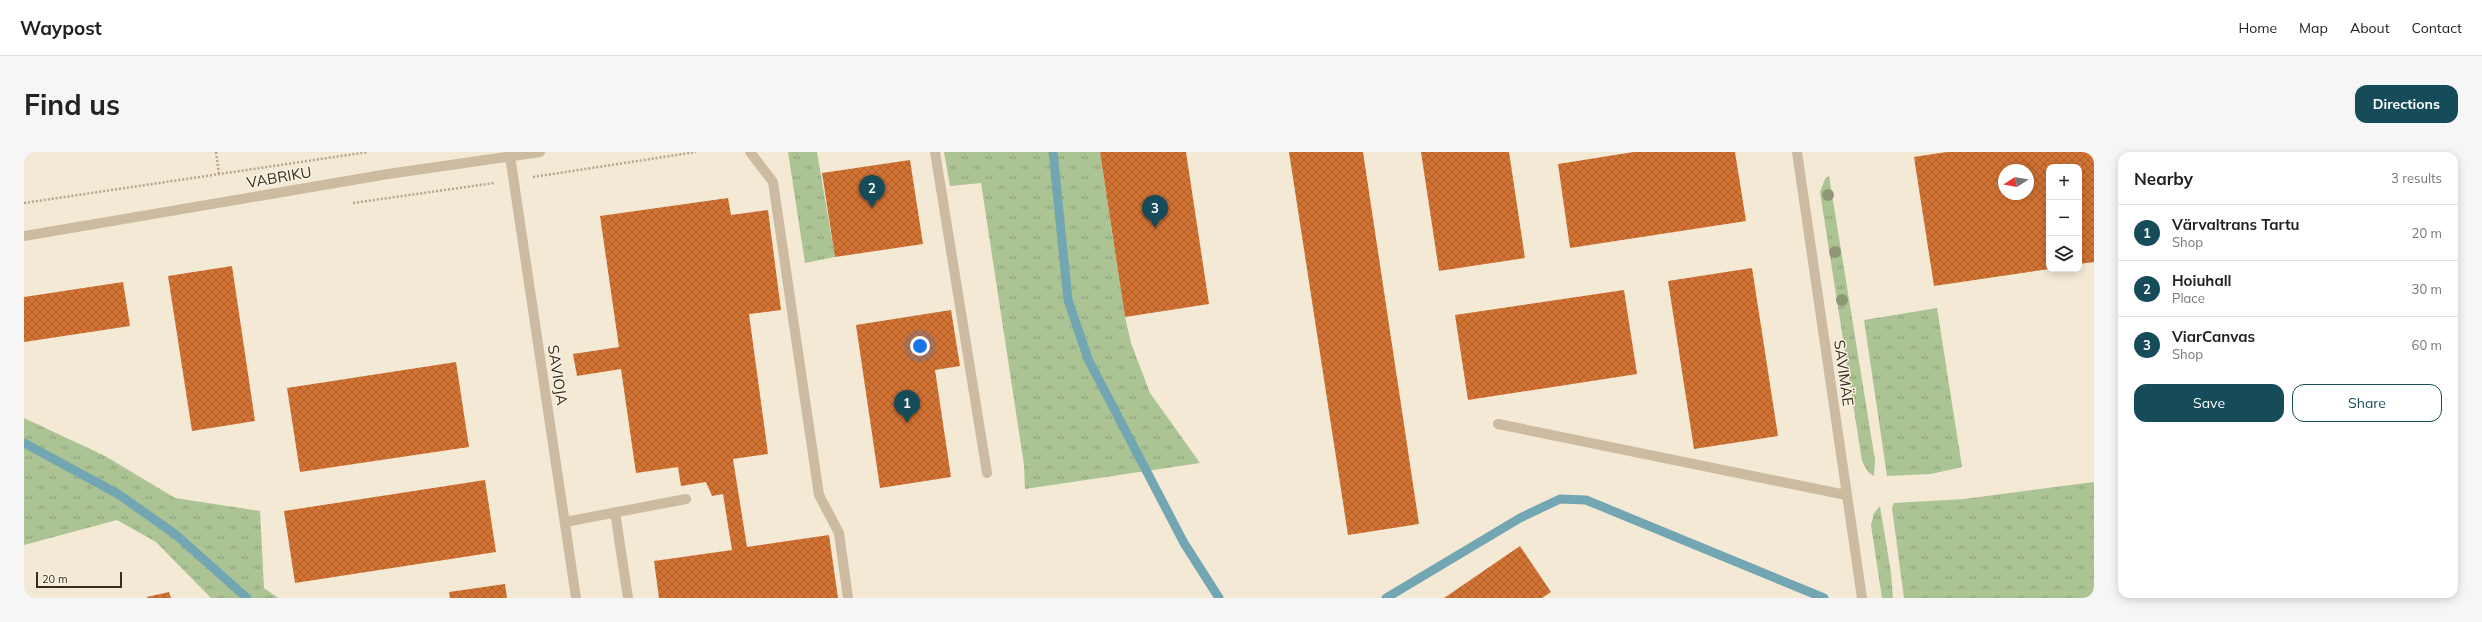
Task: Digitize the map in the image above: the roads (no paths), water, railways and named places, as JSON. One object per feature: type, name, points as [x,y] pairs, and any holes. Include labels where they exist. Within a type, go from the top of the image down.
[{"type":"street","name":"VABRIKU","points":[[24,236],[388,174],[540,152]]},
{"type":"street","points":[[750,152],[773,182],[819,494],[839,533],[848,598]]},
{"type":"street","points":[[935,152],[987,473]]},
{"type":"street","name":"SAVIMÄE","points":[[1797,152],[1862,598]]},
{"type":"street","name":"SAVIOJA","points":[[510,156],[576,598]]},
{"type":"street","points":[[1498,424],[1846,495]]},
{"type":"street","points":[[565,522],[686,499]]},
{"type":"street","points":[[615,512],[628,598]]},
{"type":"waterway","points":[[1053,152],[1068,300],[1088,359],[1184,543],[1219,598]]},
{"type":"waterway","points":[[24,443],[118,494],[175,534],[247,598]]},
{"type":"waterway","points":[[1386,598],[1520,518],[1560,499],[1586,500],[1824,598]]},
{"type":"place","name":"Hoiuhall","points":[[872,208]]},
{"type":"place","name":"ViarCanvas","points":[[1155,228]]},
{"type":"place","name":"Värvaltrans Tartu","points":[[907,423]]}]
